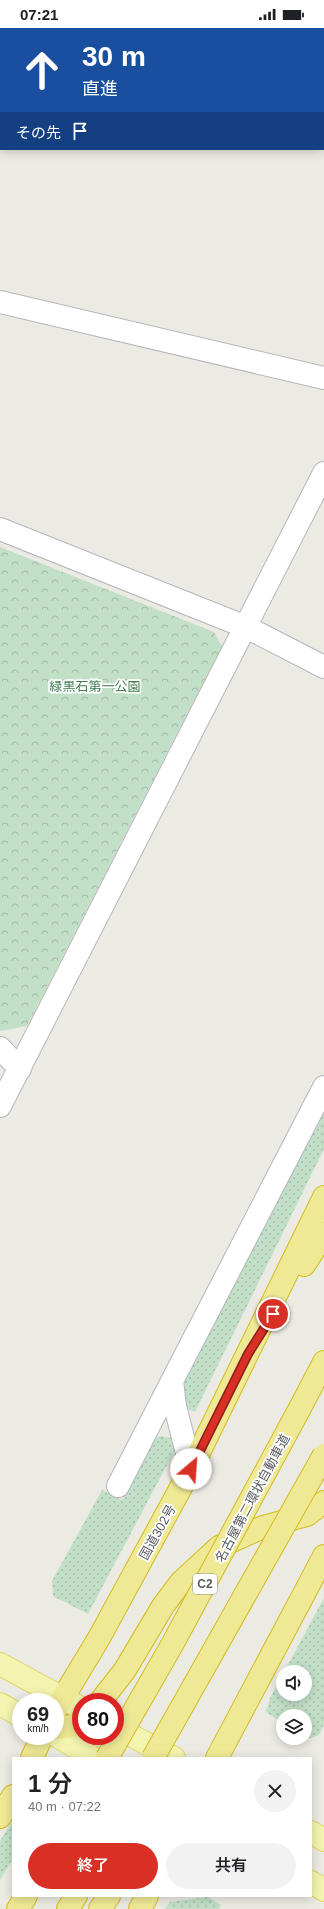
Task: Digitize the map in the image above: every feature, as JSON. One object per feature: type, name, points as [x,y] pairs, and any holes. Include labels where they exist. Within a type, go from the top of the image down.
[{"type":"highway","name":"国道302号","points":[[64,1694],[99,1638],[191,1469],[324,1197]]},
{"type":"highway","points":[[248,1354],[324,1234]]},
{"type":"highway","name":"名古屋第二環状自動車道","points":[[108,1757],[173,1643],[324,1362]]},
{"type":"highway","points":[[154,1757],[324,1455]]},
{"type":"highway","points":[[107,1693],[125,1670],[163,1606],[181,1582],[219,1547],[263,1527],[307,1515],[324,1502]]},
{"type":"highway","points":[[218,1757],[324,1556]]},
{"type":"highway","points":[[32,1757],[38,1745]]},
{"type":"highway","points":[[0,1817],[12,1798]]},
{"type":"highway","points":[[18,1909],[25,1897]]},
{"type":"highway","points":[[68,1909],[75,1897]]},
{"type":"highway","points":[[100,1909],[108,1897]]},
{"type":"highway","points":[[140,1909],[146,1897]]},
{"type":"main road","points":[[0,1664],[42,1693]]},
{"type":"main road","points":[[0,1704],[12,1711]]},
{"type":"main road","points":[[124,1731],[172,1757]]},
{"type":"main road","points":[[64,1740],[92,1757]]},
{"type":"main road","points":[[312,1833],[324,1840]]},
{"type":"main road","points":[[312,1883],[324,1890]]},
{"type":"street","points":[[0,302],[324,378]]},
{"type":"street","points":[[0,1106],[324,473]]},
{"type":"street","points":[[0,529],[246,627],[324,667]]},
{"type":"street","points":[[0,1048],[20,1069]]},
{"type":"street","points":[[118,1486],[324,1087]]},
{"type":"street","points":[[172,1381],[175,1406],[191,1469]]},
{"type":"green space","name":"緑黒石第一公園","points":[[0,547],[214,632],[222,646],[27,1026],[1,1031],[0,1030]]},
{"type":"green space","points":[[324,1105],[324,1149],[195,1412],[180,1405],[184,1375]]},
{"type":"green space","points":[[160,1436],[172,1438],[175,1445],[175,1450],[88,1614],[53,1596],[52,1581],[102,1490],[122,1500],[155,1439]]},
{"type":"green space","points":[[324,1598],[324,1725],[319,1735],[312,1737],[312,1709],[276,1709],[276,1718],[266,1712],[270,1698],[276,1686],[276,1701],[312,1701],[312,1665],[288,1665]]},
{"type":"green space","points":[[12,1822],[12,1860],[0,1880],[0,1841]]},
{"type":"green space","points":[[208,1897],[221,1905],[219,1909],[165,1909],[170,1902]]},
{"type":"route","points":[[191,1469],[248,1354],[273,1314]]}]
